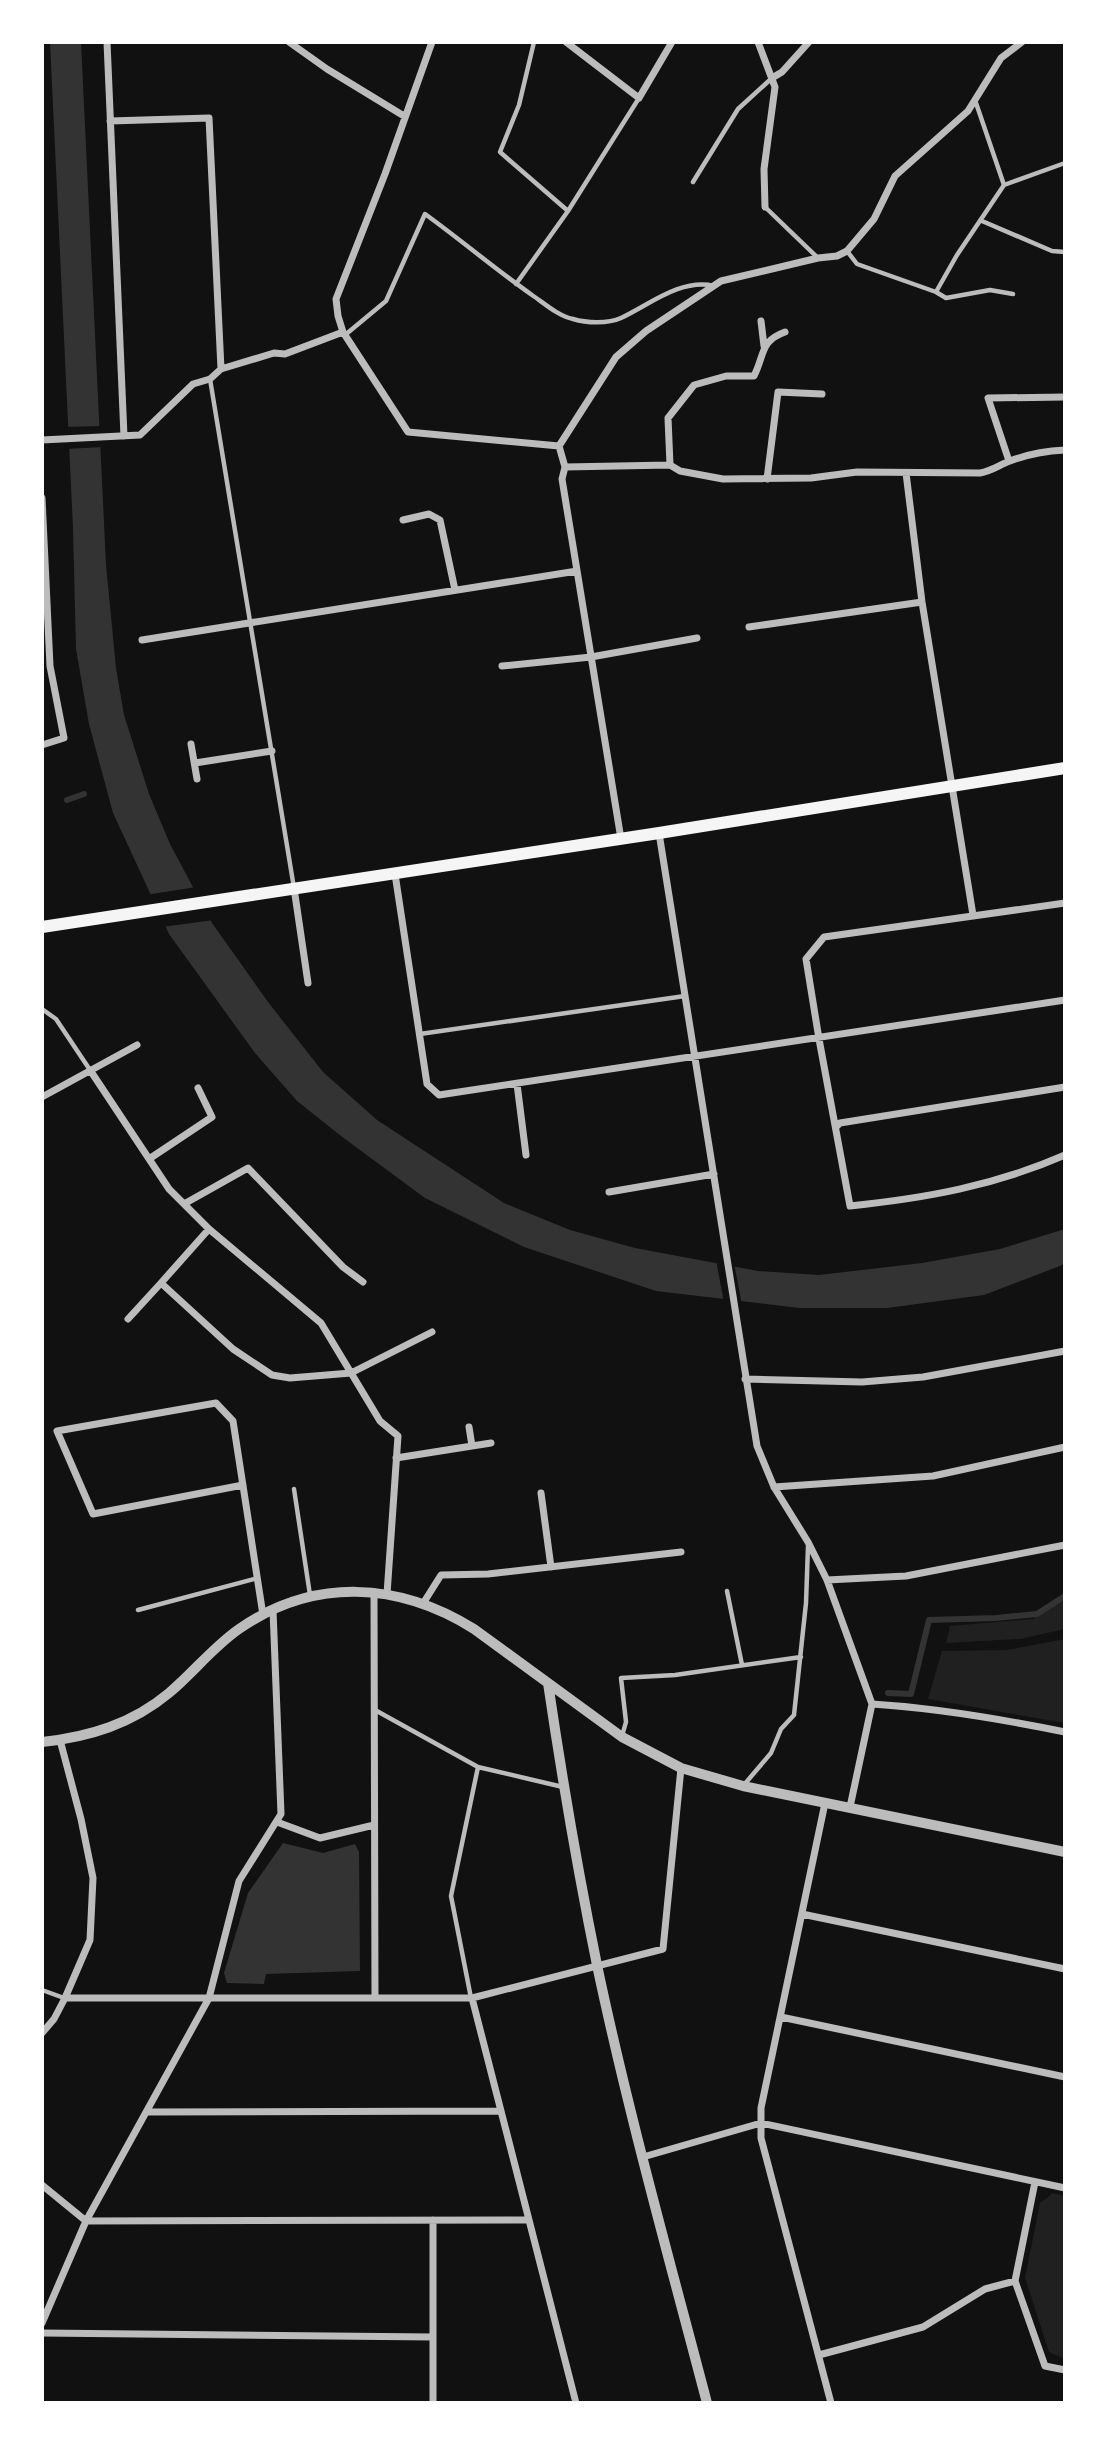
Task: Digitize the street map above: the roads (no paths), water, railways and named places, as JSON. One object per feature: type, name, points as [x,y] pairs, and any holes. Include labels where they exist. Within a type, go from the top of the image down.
[{"type":"main road","points":[[42,927],[1065,768]]},
{"type":"street","points":[[107,42],[124,436]]},
{"type":"street","points":[[289,42],[327,69],[404,116]]},
{"type":"street","points":[[432,42],[385,174],[336,299],[338,316],[344,334],[408,432],[559,446]]},
{"type":"street","points":[[566,42],[639,98],[672,42]]},
{"type":"street","points":[[758,42],[775,87],[764,169],[765,207]]},
{"type":"street","points":[[772,78],[782,72],[809,42]]},
{"type":"street","points":[[621,839],[562,479],[565,467],[559,446],[616,357],[646,331],[721,281],[837,256],[847,251],[874,219],[894,176],[968,111],[1000,58],[1022,42]]},
{"type":"street","points":[[110,121],[209,118],[221,369]]},
{"type":"street","points":[[670,465],[668,418],[694,385],[726,376],[754,376],[761,362],[764,346],[761,321]]},
{"type":"street","points":[[764,346],[771,337],[785,332]]},
{"type":"street","points":[[42,440],[140,435],[193,384],[210,379],[221,369],[274,353],[285,354],[344,334]]},
{"type":"street","points":[[767,479],[778,392],[822,394]]},
{"type":"street","points":[[1009,461],[988,398],[1065,397]]},
{"type":"street","points":[[565,467],[670,465],[680,471],[723,479],[811,478],[856,472],[980,473],[994,470],[1009,461],[1065,450]]},
{"type":"street","points":[[906,473],[922,602],[973,915]]},
{"type":"street","points":[[42,498],[50,666],[64,738],[42,745]]},
{"type":"street","points":[[403,520],[429,514],[440,520],[455,590]]},
{"type":"street","points":[[142,640],[577,570]]},
{"type":"street","points":[[749,627],[922,602]]},
{"type":"street","points":[[502,666],[591,657],[697,638]]},
{"type":"street","points":[[191,744],[197,779]]},
{"type":"street","points":[[195,763],[272,751]]},
{"type":"street","points":[[659,833],[757,1446],[774,1487],[808,1542],[827,1580],[872,1704],[850,1807]]},
{"type":"street","points":[[395,874],[427,1084],[439,1095],[1065,1000]]},
{"type":"street","points":[[294,888],[308,983]]},
{"type":"street","points":[[1065,903],[824,937],[806,959],[818,1039],[850,1206],[910,1200],[968,1189],[1013,1176],[1065,1155]]},
{"type":"street","points":[[42,1097],[137,1045]]},
{"type":"street","points":[[90,1070],[169,1189],[209,1229],[321,1323],[380,1421],[398,1436],[387,1594]]},
{"type":"street","points":[[517,1084],[526,1155]]},
{"type":"street","points":[[836,1127],[840,1124],[1065,1087]]},
{"type":"street","points":[[149,1159],[212,1117],[198,1088]]},
{"type":"street","points":[[184,1203],[248,1168],[343,1267],[363,1282]]},
{"type":"street","points":[[609,1192],[714,1174]]},
{"type":"street","points":[[128,1319],[209,1229]]},
{"type":"street","points":[[161,1283],[233,1349],[272,1375],[290,1378],[351,1373],[432,1332]]},
{"type":"street","points":[[745,1379],[862,1382],[911,1378],[1065,1352]]},
{"type":"street","points":[[42,2323],[86,2221],[209,1998],[239,1881],[281,1814],[268,1612],[258,1578],[233,1421],[216,1403],[57,1431],[93,1514],[243,1485]]},
{"type":"street","points":[[469,1427],[472,1446]]},
{"type":"street","points":[[396,1458],[491,1443]]},
{"type":"street","points":[[774,1487],[933,1476],[1065,1447]]},
{"type":"street","points":[[541,1493],[551,1567]]},
{"type":"street","points":[[827,1580],[906,1576],[1065,1545]]},
{"type":"street","points":[[424,1602],[441,1575],[488,1574],[681,1552]]},
{"type":"street","points":[[374,1592],[374,1998]]},
{"type":"street","points":[[42,1742],[92,1734],[122,1723],[146,1710],[222,1643],[268,1612],[310,1597],[374,1592],[424,1602],[451,1614],[622,1737],[681,1768],[743,1786],[1065,1852]]},
{"type":"street","points":[[548,1683],[597,1967],[707,2403]]},
{"type":"street","points":[[872,1704],[983,1716],[1065,1732]]},
{"type":"street","points":[[42,2033],[54,2020],[90,1940],[93,1878],[60,1740]]},
{"type":"street","points":[[65,1998],[472,1998],[663,1950],[681,1768]]},
{"type":"street","points":[[825,1802],[761,2108],[761,2138],[831,2403]]},
{"type":"street","points":[[277,1822],[320,1838],[374,1825]]},
{"type":"street","points":[[802,1914],[1065,1969]]},
{"type":"street","points":[[472,1998],[576,2403]]},
{"type":"street","points":[[780,2017],[1065,2077]]},
{"type":"street","points":[[147,2112],[500,2111]]},
{"type":"street","points":[[643,2157],[761,2123],[1065,2189]]},
{"type":"street","points":[[1035,2182],[1015,2281],[1045,2366],[1065,2370]]},
{"type":"street","points":[[42,2185],[86,2221],[528,2220]]},
{"type":"street","points":[[433,2220],[433,2403]]},
{"type":"street","points":[[819,2356],[923,2327],[985,2289],[1015,2281]]},
{"type":"street","points":[[42,2333],[433,2337]]},
{"type":"lane","points":[[534,42],[519,106],[500,152],[568,211]]},
{"type":"lane","points":[[693,182],[738,109],[772,78]]},
{"type":"lane","points":[[516,284],[568,211],[639,98]]},
{"type":"lane","points":[[975,100],[1004,185]]},
{"type":"lane","points":[[936,292],[957,255],[1004,185],[1065,163]]},
{"type":"lane","points":[[765,207],[818,258]]},
{"type":"lane","points":[[344,334],[386,301],[425,214],[516,284],[571,319],[592,322],[618,320],[657,298],[688,286],[705,283],[714,286]]},
{"type":"lane","points":[[982,221],[1052,251],[1065,252]]},
{"type":"lane","points":[[847,251],[857,264],[936,292],[946,299],[990,290],[1013,294]]},
{"type":"lane","points":[[210,379],[294,888]]},
{"type":"lane","points":[[419,1034],[685,996]]},
{"type":"lane","points":[[42,1009],[56,1019],[90,1070]]},
{"type":"lane","points":[[294,1489],[310,1597]]},
{"type":"lane","points":[[743,1786],[771,1753],[781,1729],[794,1715],[806,1603],[808,1542]]},
{"type":"lane","points":[[138,1609],[258,1578]]},
{"type":"lane","points":[[727,1591],[742,1665]]},
{"type":"lane","points":[[622,1737],[626,1721],[621,1678],[675,1675],[801,1657]]},
{"type":"lane","points":[[373,1709],[478,1767],[564,1787]]},
{"type":"lane","points":[[472,1998],[451,1896],[478,1767]]},
{"type":"lane","points":[[42,1990],[65,1998]]},
{"type":"waterway","points":[[67,800],[84,794]]},
{"type":"waterway","points":[[888,1693],[911,1694],[929,1620],[1037,1614],[1065,1596]]}]
